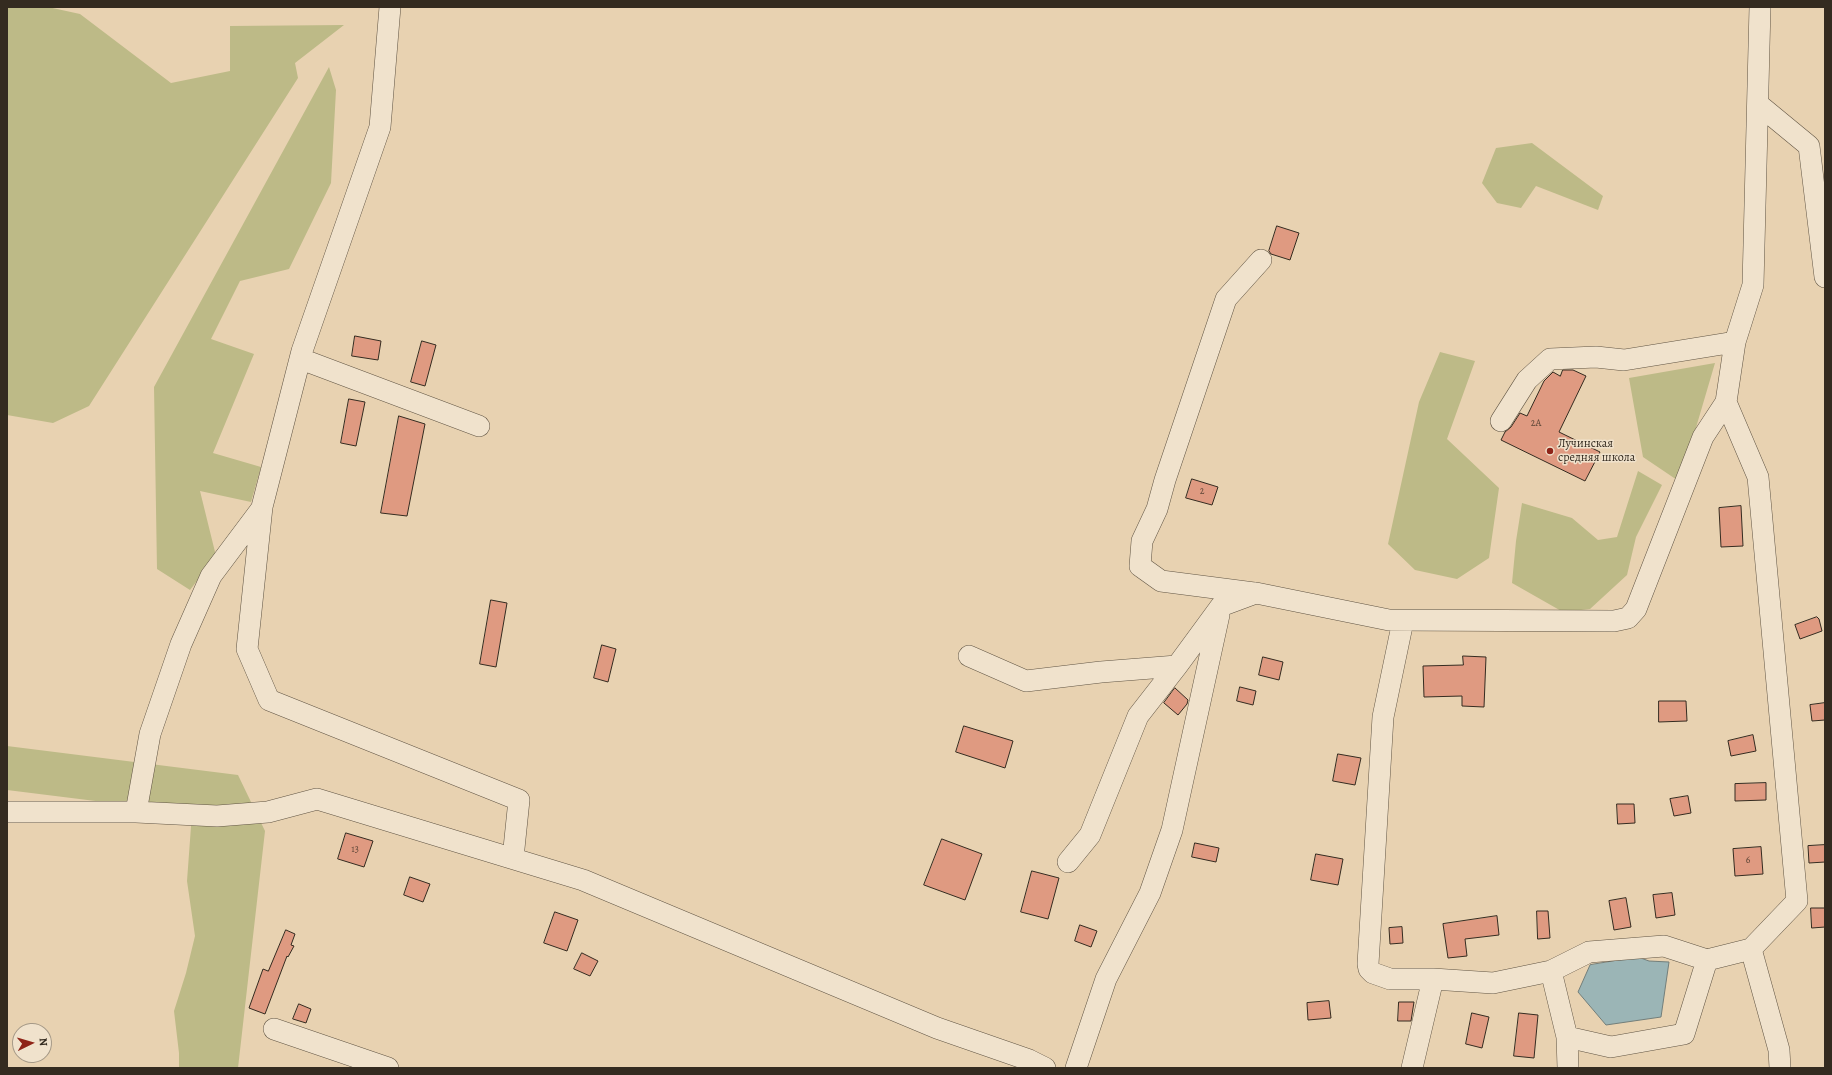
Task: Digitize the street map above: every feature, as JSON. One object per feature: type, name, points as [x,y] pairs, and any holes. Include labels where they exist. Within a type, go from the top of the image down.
[{"type":"street","points":[[390,7],[380,127],[301,359],[262,507],[247,649],[269,700],[519,800],[512,858]]},
{"type":"street","points":[[1260,260],[1226,299],[1165,480],[1157,509],[1142,541],[1140,566],[1162,581],[1256,594],[1389,620],[1614,621],[1628,618],[1636,609],[1703,437],[1726,402],[1735,342],[1753,285],[1760,7]]},
{"type":"street","points":[[1758,104],[1809,146],[1825,277]]},
{"type":"street","points":[[1501,421],[1527,380],[1550,359],[1596,357],[1624,360],[1735,342]]},
{"type":"street","points":[[301,359],[479,426]]},
{"type":"street","points":[[1403,621],[1383,717],[1368,964],[1369,969],[1373,973],[1390,979],[1433,979],[1493,983],[1551,971],[1589,952],[1664,946],[1707,960],[1751,949],[1797,901],[1758,477],[1726,402]]},
{"type":"street","points":[[136,812],[150,734],[181,644],[211,576],[262,507]]},
{"type":"street","points":[[1068,862],[1090,835],[1138,716],[1221,606],[1256,594]]},
{"type":"street","points":[[1076,1068],[1106,979],[1150,893],[1172,830],[1221,606]]},
{"type":"street","points":[[969,656],[1026,681],[1101,672],[1177,666]]},
{"type":"street","points":[[7,812],[136,812],[217,816],[268,812],[317,799],[583,880],[937,1028],[1029,1060],[1045,1068]]},
{"type":"street","points":[[1751,949],[1779,1050],[1780,1068]]},
{"type":"street","points":[[1567,1037],[1611,1047],[1684,1034],[1707,960]]},
{"type":"street","points":[[1551,971],[1567,1037],[1568,1068]]},
{"type":"street","points":[[1412,1068],[1433,979]]},
{"type":"street","points":[[274,1029],[388,1068]]},
{"type":"shaded area","points":[[7,7],[48,7],[80,14],[171,83],[230,71],[230,26],[344,25],[295,63],[298,78],[89,406],[53,423],[7,415]]},
{"type":"shaded area","points":[[329,67],[336,90],[331,183],[289,269],[240,281],[211,339],[254,354],[213,453],[261,467],[251,502],[200,491],[216,556],[190,590],[157,569],[154,387]]},
{"type":"shaded area","points":[[1532,143],[1603,196],[1598,210],[1536,186],[1521,208],[1497,203],[1482,183],[1496,148]]},
{"type":"shaded area","points":[[1440,352],[1475,361],[1447,439],[1499,488],[1489,558],[1457,579],[1415,570],[1388,544],[1419,402]]},
{"type":"shaded area","points":[[1715,363],[1680,482],[1643,457],[1629,378]]},
{"type":"shaded area","points":[[1638,471],[1662,485],[1636,537],[1627,575],[1590,609],[1563,612],[1512,583],[1516,541],[1522,503],[1572,518],[1598,540],[1617,537]]},
{"type":"shaded area","points":[[7,746],[238,775],[265,831],[238,1068],[179,1068],[179,1053],[174,1011],[186,973],[195,936],[187,881],[192,813],[7,790]]},
{"type":"water","points":[[1638,957],[1649,961],[1669,962],[1661,1017],[1606,1025],[1578,992],[1590,965]]},
{"type":"building","points":[[1277,226],[1299,233],[1290,260],[1271,254],[1269,251]]},
{"type":"building","points":[[355,336],[381,341],[378,360],[352,356]]},
{"type":"building","points":[[422,341],[436,345],[425,386],[411,382]]},
{"type":"building","points":[[1563,370],[1573,370],[1586,376],[1559,432],[1600,452],[1585,481],[1501,440],[1505,432],[1511,427],[1520,413],[1527,416],[1544,381],[1553,372],[1560,376]]},
{"type":"building","points":[[349,399],[365,402],[356,446],[341,443]]},
{"type":"building","points":[[399,416],[425,424],[407,516],[381,513]]},
{"type":"building","points":[[1192,479],[1218,487],[1212,505],[1186,498]]},
{"type":"building","points":[[1741,506],[1743,546],[1721,547],[1719,508]]},
{"type":"building","points":[[491,600],[507,603],[496,667],[480,664]]},
{"type":"building","points":[[1817,617],[1819,619],[1822,631],[1800,639],[1795,625]]},
{"type":"building","points":[[602,645],[616,649],[608,682],[594,678]]},
{"type":"building","points":[[1463,656],[1486,657],[1484,707],[1462,706],[1462,696],[1424,697],[1423,666],[1463,665]]},
{"type":"building","points":[[1263,657],[1283,662],[1279,680],[1259,675]]},
{"type":"building","points":[[1240,687],[1256,691],[1253,705],[1237,701]]},
{"type":"building","points":[[1175,688],[1188,700],[1187,704],[1178,715],[1164,703]]},
{"type":"building","points":[[1659,701],[1686,701],[1687,721],[1659,722]]},
{"type":"building","points":[[1825,703],[1825,720],[1812,721],[1810,705]]},
{"type":"building","points":[[964,726],[1013,741],[1005,768],[956,752]]},
{"type":"building","points":[[1753,735],[1756,751],[1731,756],[1728,741]]},
{"type":"building","points":[[1338,754],[1361,758],[1355,785],[1333,781]]},
{"type":"building","points":[[1766,783],[1766,800],[1735,801],[1735,784]]},
{"type":"building","points":[[1688,796],[1691,813],[1674,816],[1670,799]]},
{"type":"building","points":[[1617,804],[1634,804],[1635,823],[1618,824]]},
{"type":"building","points":[[346,833],[373,841],[364,867],[338,859]]},
{"type":"building","points":[[942,839],[982,854],[965,900],[924,885]]},
{"type":"building","points":[[1195,843],[1219,848],[1216,862],[1192,857]]},
{"type":"building","points":[[1825,845],[1825,862],[1809,863],[1808,846]]},
{"type":"building","points":[[1761,847],[1763,874],[1735,876],[1733,849]]},
{"type":"building","points":[[1316,854],[1343,859],[1338,885],[1311,880]]},
{"type":"building","points":[[1032,871],[1059,878],[1048,919],[1021,912]]},
{"type":"building","points":[[410,877],[430,884],[423,902],[404,895]]},
{"type":"building","points":[[1672,893],[1675,915],[1656,918],[1653,895]]},
{"type":"building","points":[[1626,898],[1631,927],[1614,930],[1609,901]]},
{"type":"building","points":[[1811,908],[1825,908],[1825,927],[1812,928]]},
{"type":"building","points":[[1537,911],[1548,911],[1550,938],[1538,939]]},
{"type":"building","points":[[555,912],[578,920],[567,951],[544,943]]},
{"type":"building","points":[[1497,916],[1499,935],[1465,939],[1467,956],[1448,958],[1443,924]]},
{"type":"building","points":[[1080,925],[1097,931],[1091,947],[1075,941]]},
{"type":"building","points":[[1402,927],[1403,943],[1390,944],[1389,928]]},
{"type":"building","points":[[286,930],[295,934],[291,945],[294,946],[288,957],[287,956],[265,1014],[249,1008],[263,969],[268,971]]},
{"type":"building","points":[[582,953],[598,961],[590,976],[574,969]]},
{"type":"building","points":[[1329,1001],[1331,1018],[1308,1020],[1307,1003]]},
{"type":"building","points":[[1399,1002],[1414,1002],[1411,1021],[1398,1021]]},
{"type":"building","points":[[299,1004],[311,1009],[306,1023],[293,1019]]},
{"type":"building","points":[[1472,1013],[1489,1017],[1482,1048],[1466,1044]]},
{"type":"building","points":[[1519,1013],[1538,1015],[1534,1058],[1514,1056]]},
{"type":"place","name":"Лучинская средняя школа","points":[[1550,451]]}]
